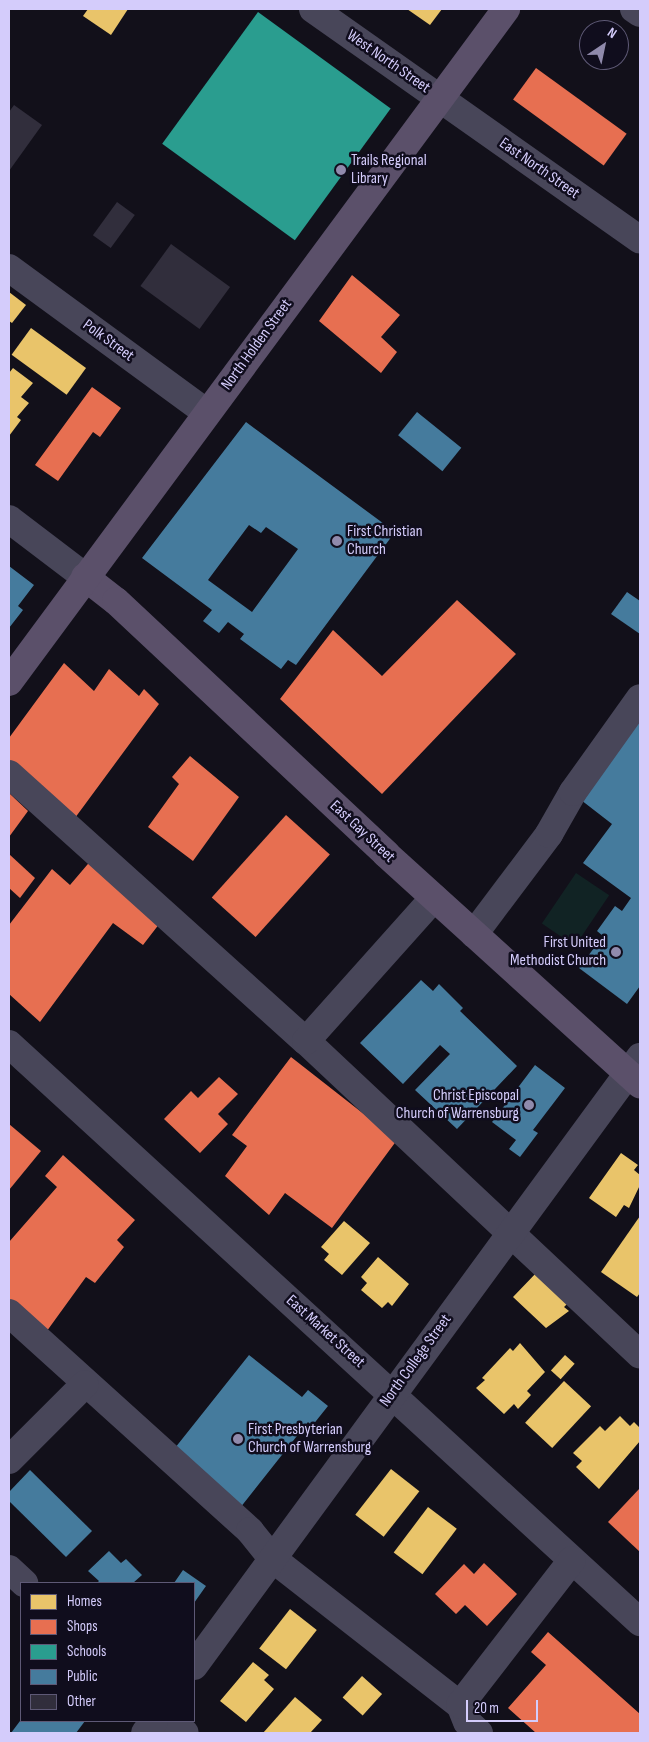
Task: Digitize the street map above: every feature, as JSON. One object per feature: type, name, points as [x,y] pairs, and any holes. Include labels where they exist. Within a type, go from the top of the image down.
[{"type":"main road","name":"North Holden Street","points":[[9,682],[438,98],[506,9]]},
{"type":"main road","name":"East Gay Street","points":[[85,578],[116,602],[474,934],[636,1071]]},
{"type":"street","name":"West North Street","points":[[313,9],[438,98]]},
{"type":"street","points":[[634,9],[640,13]]},
{"type":"street","name":"East North Street","points":[[438,98],[640,240]]},
{"type":"street","name":"Polk Street","points":[[9,268],[207,413]]},
{"type":"street","points":[[9,519],[85,578]]},
{"type":"street","points":[[474,934],[549,834],[572,792],[640,698]]},
{"type":"street","points":[[9,774],[306,1041],[510,1231],[569,1291],[640,1354]]},
{"type":"street","points":[[306,1041],[434,898]]},
{"type":"street","name":"East Market Street","points":[[9,1044],[640,1622]]},
{"type":"street","name":"North College Street","points":[[195,1665],[510,1231],[636,1071]]},
{"type":"street","points":[[9,1313],[250,1532],[272,1559],[460,1705],[467,1722],[479,1733]]},
{"type":"street","points":[[9,1460],[85,1384]]},
{"type":"street","points":[[460,1705],[572,1560]]},
{"type":"street","points":[[9,1569],[23,1582]]},
{"type":"street","points":[[145,1733],[153,1722]]},
{"type":"street","points":[[172,1722],[184,1733]]},
{"type":"shaded area","points":[[576,873],[609,895],[575,946],[542,924]]},
{"type":"building: Homes","points":[[88,9],[128,9],[111,35],[83,16]]},
{"type":"building: Homes","points":[[407,9],[442,9],[430,25]]},
{"type":"building: Homes","points":[[9,292],[26,305],[12,323],[9,321]]},
{"type":"building: Homes","points":[[31,328],[86,368],[67,395],[12,355]]},
{"type":"building: Homes","points":[[13,368],[33,383],[21,397],[29,403],[17,417],[21,420],[9,436],[9,373]]},
{"type":"building: Homes","points":[[621,1153],[638,1165],[634,1170],[640,1175],[640,1185],[629,1208],[624,1205],[616,1217],[589,1198]]},
{"type":"building: Homes","points":[[640,1216],[640,1293],[637,1297],[601,1272]]},
{"type":"building: Homes","points":[[344,1221],[370,1243],[342,1275],[324,1260],[329,1254],[321,1247]]},
{"type":"building: Homes","points":[[378,1257],[409,1284],[392,1306],[388,1302],[382,1308],[361,1290],[367,1283],[361,1277]]},
{"type":"building: Homes","points":[[538,1271],[570,1301],[564,1307],[569,1311],[546,1328],[513,1297]]},
{"type":"building: Homes","points":[[520,1343],[545,1372],[527,1391],[531,1395],[518,1409],[514,1404],[504,1414],[476,1388],[485,1380],[482,1378],[510,1348],[513,1351]]},
{"type":"building: Homes","points":[[565,1355],[575,1364],[561,1379],[551,1371]]},
{"type":"building: Homes","points":[[564,1381],[591,1406],[552,1448],[525,1423]]},
{"type":"building: Homes","points":[[620,1416],[630,1426],[634,1422],[640,1428],[640,1441],[599,1489],[576,1467],[582,1461],[573,1453],[600,1426],[605,1431]]},
{"type":"building: Homes","points":[[391,1469],[419,1491],[384,1537],[355,1515]]},
{"type":"building: Homes","points":[[428,1507],[457,1529],[422,1574],[394,1553]]},
{"type":"building: Homes","points":[[290,1609],[317,1630],[286,1669],[259,1648]]},
{"type":"building: Homes","points":[[253,1662],[269,1675],[264,1680],[274,1689],[246,1722],[220,1701]]},
{"type":"building: Homes","points":[[362,1676],[382,1694],[363,1716],[343,1698]]},
{"type":"building: Homes","points":[[295,1697],[322,1720],[310,1733],[263,1733]]},
{"type":"building: Shops","points":[[536,68],[627,134],[604,165],[513,100]]},
{"type":"building: Shops","points":[[352,275],[400,315],[381,337],[397,352],[381,373],[319,321]]},
{"type":"building: Shops","points":[[92,387],[121,408],[100,437],[93,432],[58,481],[35,465]]},
{"type":"building: Shops","points":[[457,600],[516,654],[382,794],[280,699],[333,630],[382,676]]},
{"type":"building: Shops","points":[[64,663],[94,691],[109,669],[139,696],[144,689],[159,704],[72,822],[9,765],[9,738]]},
{"type":"building: Shops","points":[[190,756],[239,797],[193,861],[148,827],[179,784],[172,777]]},
{"type":"building: Shops","points":[[9,793],[28,811],[9,837]]},
{"type":"building: Shops","points":[[286,815],[330,854],[256,937],[212,897]]},
{"type":"building: Shops","points":[[9,854],[35,878],[20,898],[9,888]]},
{"type":"building: Shops","points":[[93,858],[163,919],[143,945],[113,923],[40,1022],[9,994],[9,925],[52,869],[70,885]]},
{"type":"building: Shops","points":[[291,1057],[397,1140],[332,1228],[285,1193],[269,1215],[225,1176],[247,1146],[232,1135]]},
{"type":"building: Shops","points":[[219,1077],[238,1094],[218,1114],[228,1124],[200,1153],[164,1119],[191,1091],[198,1098]]},
{"type":"building: Shops","points":[[9,1124],[41,1151],[9,1190]]},
{"type":"building: Shops","points":[[63,1155],[135,1220],[117,1240],[124,1247],[95,1283],[86,1277],[44,1335],[9,1303],[9,1242],[57,1187],[45,1176]]},
{"type":"building: Shops","points":[[640,1488],[640,1552],[608,1522]]},
{"type":"building: Shops","points":[[484,1563],[517,1594],[487,1626],[465,1605],[456,1614],[435,1594],[464,1564],[474,1574]]},
{"type":"building: Shops","points":[[548,1632],[640,1714],[640,1733],[536,1733],[508,1708],[546,1665],[531,1652]]},
{"type":"building: Schools","points":[[258,12],[391,108],[295,240],[162,144]]},
{"type":"building: Public","points":[[417,412],[461,448],[442,471],[398,435]]},
{"type":"building: Public","name":"First Christian Church","points":[[246,422],[395,532],[296,665],[288,660],[281,669],[240,639],[244,634],[228,622],[219,633],[203,621],[212,610],[142,558]],"holes":[[[249,525],[261,533],[266,527],[298,549],[252,612],[208,580]]]},
{"type":"building: Public","points":[[9,566],[34,585],[18,606],[23,610],[9,628]]},
{"type":"building: Public","points":[[627,592],[640,601],[640,634],[611,614]]},
{"type":"building: Public","points":[[640,719],[640,986],[627,1004],[579,968],[603,936],[597,931],[615,906],[622,911],[631,898],[583,863],[612,824],[581,800]]},
{"type":"building: Public","points":[[421,980],[433,991],[439,984],[463,1008],[460,1011],[517,1066],[457,1129],[415,1090],[450,1054],[440,1045],[403,1084],[360,1043]]},
{"type":"building: Public","name":"Christ Episcopal Church of Warrensburg","points":[[535,1065],[565,1088],[533,1130],[538,1133],[520,1157],[509,1149],[516,1140],[492,1122]]},
{"type":"building: Public","name":"First Presbyterian Church of Warrensburg","points":[[249,1355],[302,1397],[308,1390],[328,1406],[312,1426],[308,1422],[240,1508],[171,1453]]},
{"type":"building: Public","points":[[30,1470],[92,1531],[66,1557],[9,1501],[9,1492]]},
{"type":"building: Public","points":[[109,1551],[121,1563],[126,1559],[142,1575],[134,1582],[98,1582],[88,1571]]},
{"type":"building: Public","points":[[183,1570],[206,1586],[195,1602],[195,1582],[175,1582]]},
{"type":"building: Public","points":[[20,1721],[84,1722],[76,1733],[11,1733]]},
{"type":"building: Other","points":[[14,105],[42,125],[9,171],[9,112]]},
{"type":"building: Other","points":[[117,202],[135,215],[111,248],[93,235]]},
{"type":"building: Other","points":[[171,244],[230,287],[199,329],[140,286]]},
{"type":"place","name":"Trails Regional Library","points":[[341,170]]},
{"type":"place","name":"First Christian Church","points":[[337,541]]},
{"type":"place","name":"First United Methodist Church","points":[[616,952]]},
{"type":"place","name":"Christ Episcopal Church of Warrensburg","points":[[529,1105]]},
{"type":"place","name":"First Presbyterian Church of Warrensburg","points":[[238,1439]]}]
